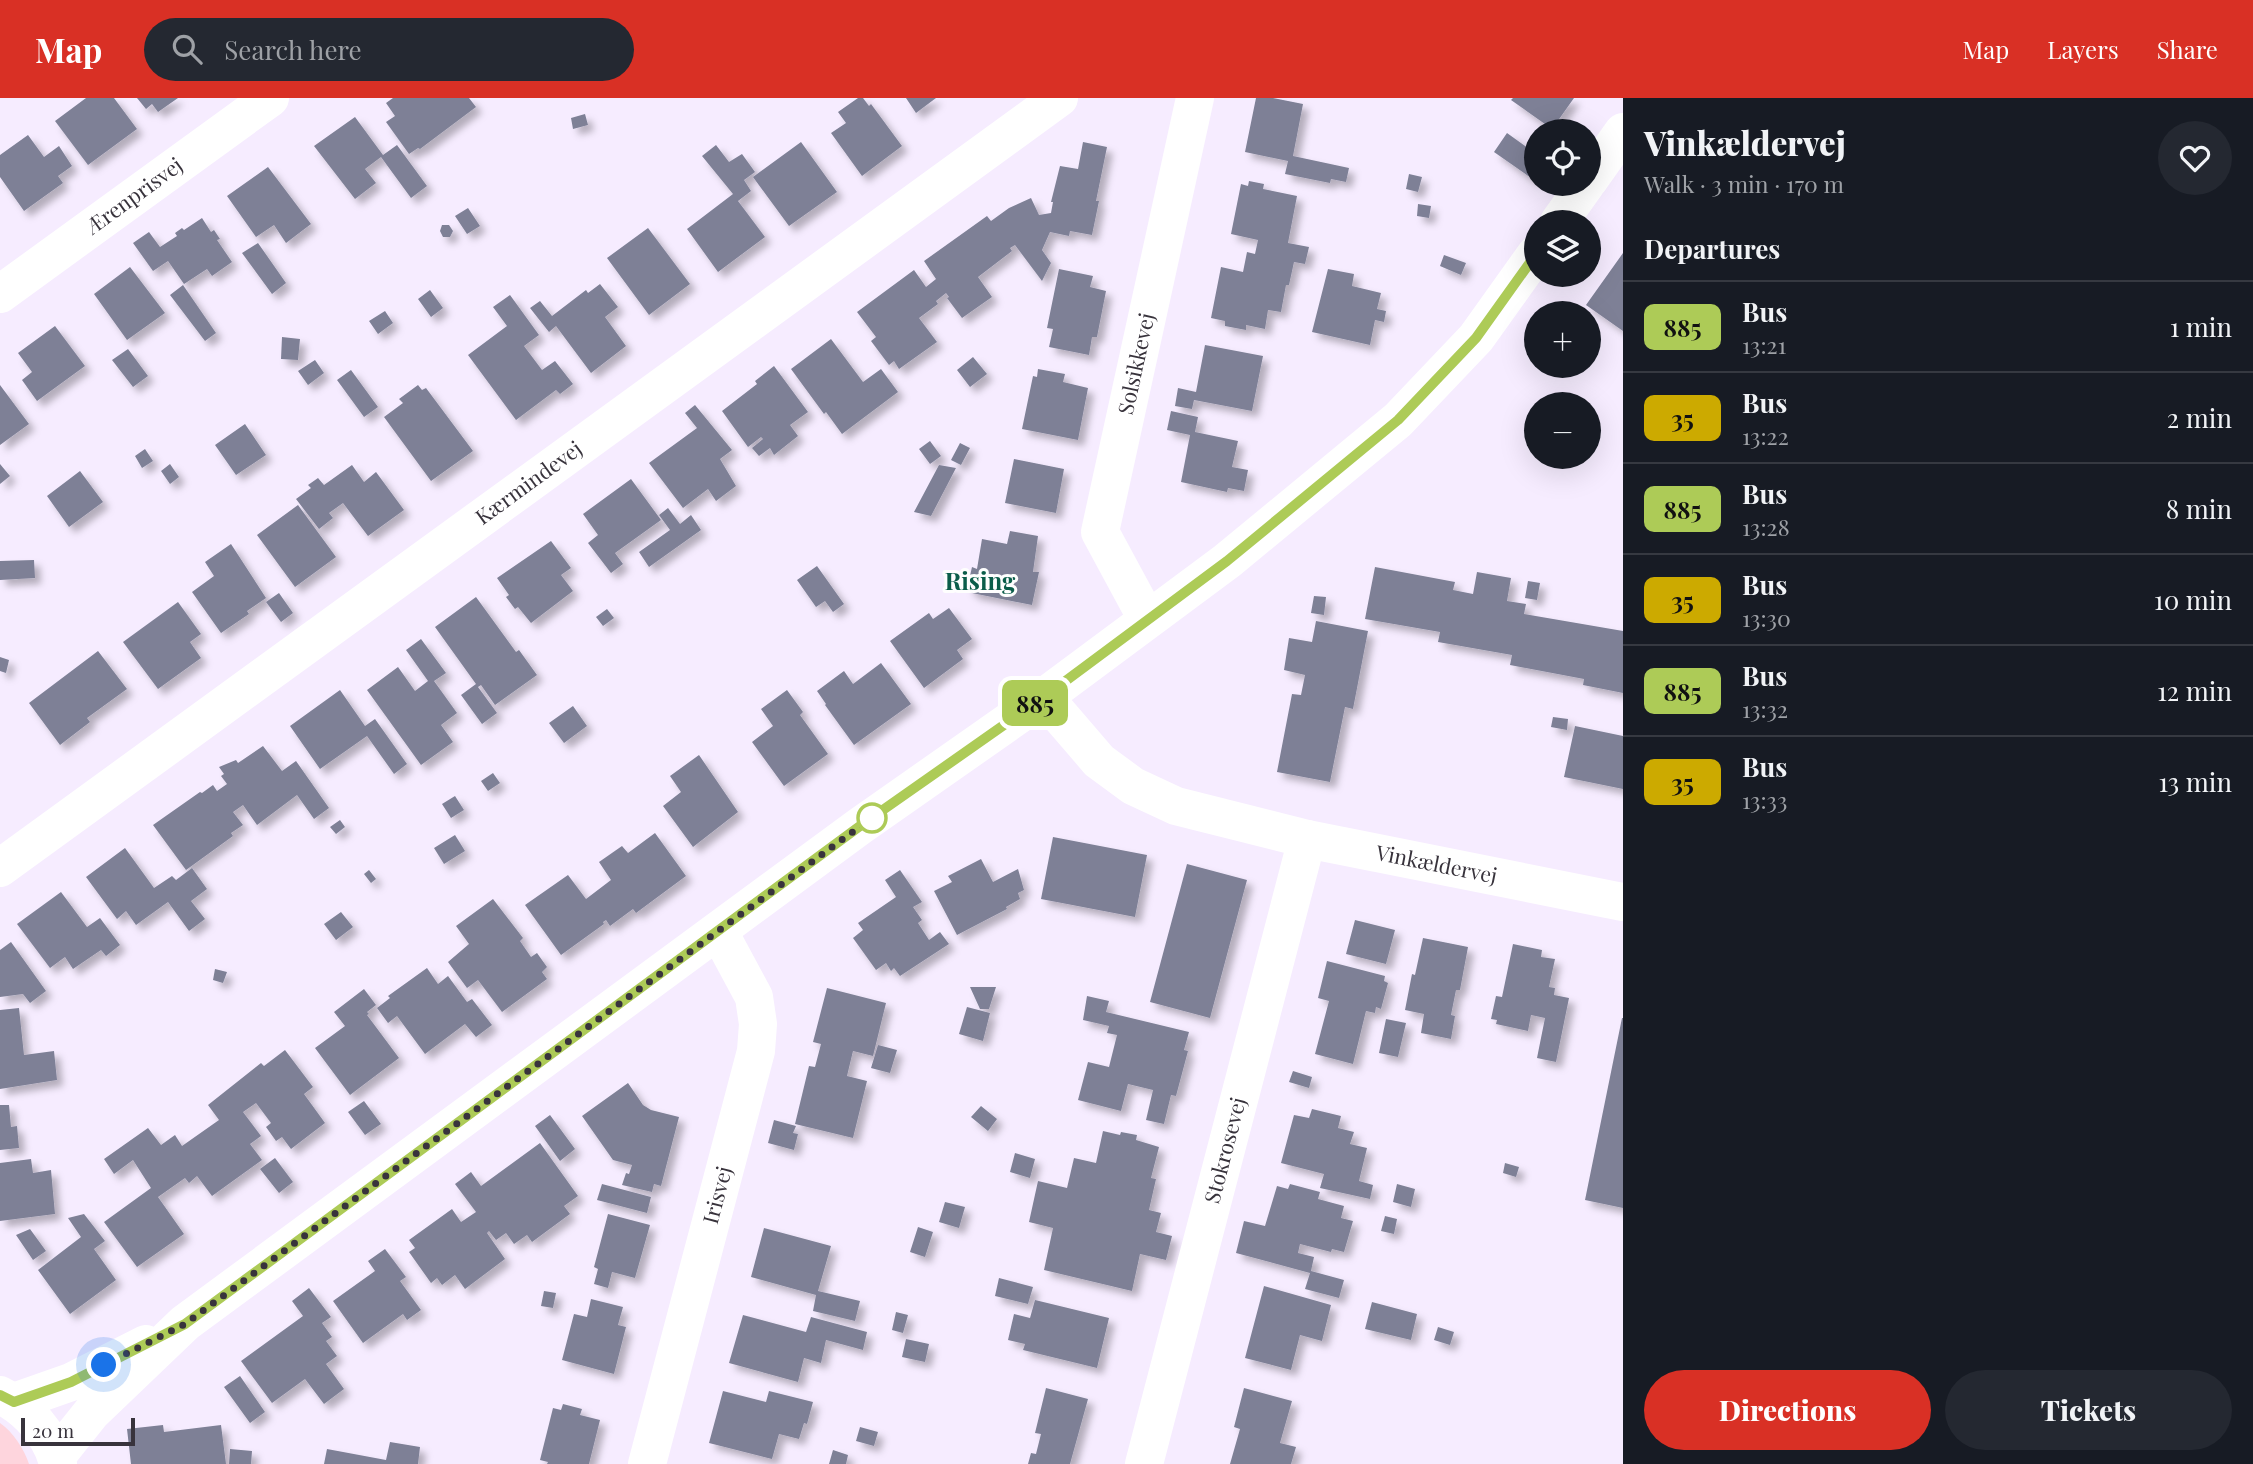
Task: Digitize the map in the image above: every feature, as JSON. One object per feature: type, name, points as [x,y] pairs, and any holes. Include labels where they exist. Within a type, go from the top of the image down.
[{"type":"street","name":"Ærenprisvej","points":[[0,294],[270,98]]},
{"type":"street","name":"Kærmindevej","points":[[0,867],[1059,98]]},
{"type":"street","name":"Solsikkevej","points":[[1147,619],[1100,532],[1195,98]]},
{"type":"street","points":[[1601,163],[1623,132]]},
{"type":"street","points":[[7,1399],[40,1427],[57,1461],[92,1412],[185,1324],[860,826],[1044,697],[1227,561],[1398,420],[1476,338],[1524,271]]},
{"type":"street","name":"Vinkældervej","points":[[1044,697],[1099,761],[1133,786],[1176,806],[1307,839],[1623,902]]},
{"type":"street","name":"Stokrosevej","points":[[1144,1464],[1307,839]]},
{"type":"street","name":"Irisvej","points":[[648,1464],[756,1051],[758,1024],[754,998],[719,932]]},
{"type":"street","points":[[7,1399],[71,1382],[185,1324]]},
{"type":"shaded area","points":[[0,1423],[18,1441],[29,1464],[0,1464]]},
{"type":"building","points":[[86,98],[114,98],[137,129],[88,165],[55,121]]},
{"type":"building","points":[[137,98],[178,98],[158,112],[152,104],[146,109]]},
{"type":"building","points":[[393,98],[469,98],[476,107],[420,149],[409,154],[386,122],[395,116],[386,103]]},
{"type":"building","points":[[858,98],[863,98],[869,106],[871,104],[902,146],[862,176],[831,133],[846,123],[838,112]]},
{"type":"building","points":[[906,98],[936,98],[916,113]]},
{"type":"building","points":[[1256,98],[1273,98],[1303,104],[1293,156],[1349,168],[1346,182],[1331,179],[1330,183],[1285,174],[1288,161],[1245,152]]},
{"type":"building","points":[[1574,98],[1559,119],[1538,119],[1511,100]]},
{"type":"building","points":[[585,114],[588,125],[573,129],[571,118]]},
{"type":"building","points":[[355,117],[383,155],[397,145],[427,186],[411,198],[381,157],[365,169],[376,183],[355,199],[314,146]]},
{"type":"building","points":[[1507,133],[1524,145],[1524,173],[1494,152]]},
{"type":"building","points":[[28,135],[44,157],[59,146],[72,166],[58,176],[63,183],[24,211],[0,177],[0,155]]},
{"type":"building","points":[[801,142],[837,192],[789,226],[753,177]]},
{"type":"building","points":[[1083,142],[1107,147],[1092,235],[1070,231],[1069,236],[1050,232],[1042,250],[1051,263],[1042,281],[1015,245],[1010,248],[1012,251],[978,277],[992,297],[962,318],[946,293],[936,301],[938,304],[919,318],[937,342],[899,369],[894,361],[889,365],[871,341],[876,337],[857,312],[914,270],[926,287],[936,279],[924,261],[987,216],[991,221],[1009,208],[1031,198],[1039,215],[1051,213],[1060,166],[1078,169]]},
{"type":"building","points":[[716,145],[729,162],[742,154],[755,172],[744,180],[751,191],[738,201],[765,237],[718,272],[687,229],[733,194],[702,156]]},
{"type":"building","points":[[268,167],[311,224],[286,243],[274,225],[256,237],[227,196]]},
{"type":"building","points":[[1409,174],[1422,177],[1418,192],[1406,189]]},
{"type":"building","points":[[1249,181],[1264,184],[1263,189],[1297,196],[1288,243],[1309,247],[1305,264],[1294,262],[1281,312],[1268,310],[1265,329],[1246,325],[1246,330],[1225,326],[1225,321],[1211,318],[1221,267],[1243,272],[1247,252],[1255,254],[1258,240],[1231,234],[1241,184],[1248,186]]},
{"type":"building","points":[[1418,204],[1431,206],[1429,218],[1417,216]]},
{"type":"building","points":[[468,208],[480,226],[467,234],[455,216]]},
{"type":"building","points":[[202,218],[211,232],[214,230],[220,239],[217,240],[232,262],[212,276],[207,269],[184,284],[168,261],[153,271],[133,243],[149,232],[160,247],[177,236],[175,233],[182,228],[184,230]]},
{"type":"building","points":[[442,225],[449,225],[453,231],[450,237],[443,237],[440,231]]},
{"type":"building","points":[[648,228],[690,284],[649,315],[607,258]]},
{"type":"building","points":[[258,243],[286,283],[272,294],[242,253]]},
{"type":"building","points":[[1623,253],[1623,331],[1601,316],[1601,301],[1589,301]]},
{"type":"building","points":[[1444,255],[1466,263],[1461,275],[1440,266]]},
{"type":"building","points":[[130,267],[165,313],[127,340],[94,294]]},
{"type":"building","points":[[1059,269],[1093,276],[1090,287],[1106,291],[1097,337],[1092,337],[1089,355],[1049,347],[1053,329],[1047,328]]},
{"type":"building","points":[[1328,269],[1354,274],[1352,286],[1381,293],[1377,309],[1386,311],[1384,322],[1375,320],[1370,345],[1312,332]]},
{"type":"building","points":[[600,284],[618,307],[605,317],[626,346],[591,373],[556,326],[549,332],[530,308],[540,301],[552,316],[586,290],[588,293]]},
{"type":"building","points":[[183,285],[216,333],[205,341],[170,295]]},
{"type":"building","points":[[430,290],[443,308],[431,317],[418,299]]},
{"type":"building","points":[[510,295],[539,335],[524,346],[542,370],[555,361],[573,384],[560,394],[556,390],[516,420],[468,355],[507,326],[493,307]]},
{"type":"building","points":[[385,311],[393,323],[378,334],[369,321]]},
{"type":"building","points":[[55,326],[85,366],[37,401],[22,380],[32,372],[18,353]]},
{"type":"building","points":[[282,337],[300,339],[298,360],[281,359]]},
{"type":"building","points":[[831,339],[863,382],[881,369],[898,392],[842,434],[791,369]]},
{"type":"building","points":[[1205,345],[1263,356],[1252,411],[1194,400],[1192,409],[1175,406],[1178,388],[1196,392]]},
{"type":"building","points":[[128,349],[148,376],[133,387],[112,360]]},
{"type":"building","points":[[973,357],[987,374],[970,387],[957,370]]},
{"type":"building","points":[[315,360],[324,373],[308,385],[298,371]]},
{"type":"building","points":[[774,366],[808,412],[790,425],[798,436],[774,455],[770,448],[759,456],[752,448],[763,439],[761,437],[748,447],[722,411],[757,384],[755,381]]},
{"type":"building","points":[[1038,369],[1065,374],[1063,382],[1088,388],[1078,440],[1022,429],[1033,376],[1037,377]]},
{"type":"building","points":[[351,370],[378,407],[364,417],[337,380]]},
{"type":"building","points":[[0,385],[29,424],[0,445]]},
{"type":"building","points":[[418,385],[422,390],[426,388],[473,451],[431,481],[384,417],[403,403],[399,399]]},
{"type":"building","points":[[695,405],[732,450],[720,459],[736,486],[716,501],[708,489],[683,508],[649,463],[697,428],[685,413]]},
{"type":"building","points":[[1171,411],[1198,417],[1195,432],[1238,441],[1232,467],[1248,470],[1244,491],[1228,488],[1227,492],[1181,482],[1190,435],[1167,430]]},
{"type":"building","points":[[245,424],[266,455],[236,475],[215,445]]},
{"type":"building","points":[[930,441],[941,456],[930,464],[919,449]]},
{"type":"building","points":[[960,443],[970,448],[961,465],[951,460]]},
{"type":"building","points":[[145,449],[153,461],[142,468],[135,456]]},
{"type":"building","points":[[1014,459],[1064,469],[1056,513],[1005,503]]},
{"type":"building","points":[[0,464],[10,476],[0,484]]},
{"type":"building","points":[[170,464],[179,477],[170,484],[161,471]]},
{"type":"building","points":[[352,465],[364,482],[376,472],[404,510],[368,536],[343,503],[329,513],[333,518],[319,529],[296,499],[311,488],[308,485],[318,478],[324,485]]},
{"type":"building","points":[[939,465],[956,468],[931,516],[914,512]]},
{"type":"building","points":[[80,471],[103,502],[69,527],[47,496]]},
{"type":"building","points":[[631,479],[661,520],[615,553],[623,564],[611,573],[588,543],[598,535],[583,514]]},
{"type":"building","points":[[298,505],[336,557],[295,587],[257,535]]},
{"type":"building","points":[[668,508],[680,524],[691,515],[701,530],[649,567],[639,552],[670,530],[659,515]]},
{"type":"building","points":[[1010,531],[1038,536],[1033,572],[1039,572],[1032,605],[972,593],[973,590],[967,589],[972,567],[977,569],[982,539],[1007,544]]},
{"type":"building","points":[[551,541],[571,568],[561,575],[573,591],[531,623],[518,607],[515,609],[497,578]]},
{"type":"building","points":[[231,544],[266,598],[247,611],[249,614],[221,633],[192,592],[214,576],[205,562]]},
{"type":"building","points":[[34,560],[35,578],[0,580],[0,561]]},
{"type":"building","points":[[817,566],[844,604],[833,612],[825,601],[816,607],[797,580]]},
{"type":"building","points":[[1375,567],[1455,582],[1453,590],[1473,594],[1477,572],[1511,578],[1507,601],[1526,604],[1524,614],[1623,631],[1623,693],[1583,685],[1584,679],[1510,665],[1512,655],[1438,642],[1440,632],[1365,619]]},
{"type":"building","points":[[1528,581],[1540,583],[1537,600],[1525,598]]},
{"type":"building","points":[[279,593],[293,613],[281,622],[266,602]]},
{"type":"building","points":[[1314,596],[1326,597],[1324,615],[1311,613]]},
{"type":"building","points":[[476,597],[516,652],[519,650],[537,675],[495,705],[481,685],[478,687],[497,713],[482,724],[461,695],[476,684],[435,627]]},
{"type":"building","points":[[178,602],[201,634],[190,642],[201,658],[158,689],[123,642]]},
{"type":"building","points":[[949,608],[972,639],[957,650],[963,659],[924,688],[890,641],[929,613],[933,619]]},
{"type":"building","points":[[607,609],[614,618],[603,626],[596,617]]},
{"type":"building","points":[[1316,621],[1368,631],[1353,709],[1345,707],[1330,782],[1277,772],[1292,694],[1301,695],[1305,675],[1284,670],[1289,638],[1312,642]]},
{"type":"building","points":[[421,639],[446,673],[434,681],[457,713],[441,725],[453,742],[421,765],[367,690],[398,667],[415,691],[428,681],[406,650]]},
{"type":"building","points":[[98,651],[127,689],[87,718],[90,722],[60,745],[29,703]]},
{"type":"building","points":[[0,657],[9,660],[6,673],[0,671]]},
{"type":"building","points":[[881,663],[911,704],[854,745],[817,691],[844,671],[853,684]]},
{"type":"building","points":[[340,690],[365,726],[375,719],[407,764],[394,774],[367,736],[320,769],[290,726]]},
{"type":"building","points":[[787,690],[803,712],[800,715],[828,754],[784,786],[752,742],[773,726],[761,709]]},
{"type":"building","points":[[573,706],[587,726],[564,743],[549,723]]},
{"type":"building","points":[[1553,717],[1568,719],[1567,730],[1551,727]]},
{"type":"building","points":[[1575,726],[1623,736],[1623,789],[1564,777]]},
{"type":"building","points":[[263,746],[282,771],[296,761],[329,808],[314,819],[297,795],[257,825],[243,805],[233,812],[243,825],[231,833],[233,836],[186,870],[153,825],[200,792],[213,785],[217,791],[227,784],[219,767],[236,760],[238,763]]},
{"type":"building","points":[[699,755],[738,812],[693,847],[663,806],[681,792],[670,776]]},
{"type":"building","points":[[493,773],[500,783],[488,791],[481,781]]},
{"type":"building","points":[[455,796],[464,810],[451,818],[442,804]]},
{"type":"building","points":[[340,820],[345,827],[336,834],[330,827]]},
{"type":"building","points":[[655,833],[686,876],[636,913],[633,909],[610,926],[606,920],[561,955],[525,905],[568,875],[586,899],[611,880],[599,862],[622,846],[628,853]]},
{"type":"building","points":[[455,835],[465,851],[444,864],[434,848]]},
{"type":"building","points":[[1053,837],[1147,855],[1135,917],[1041,899]]},
{"type":"building","points":[[125,848],[154,888],[172,876],[176,880],[192,868],[207,889],[191,901],[205,919],[189,931],[168,902],[136,925],[126,911],[117,919],[86,877]]},
{"type":"building","points":[[981,859],[993,882],[1018,869],[1024,890],[1018,893],[1020,899],[1006,907],[1007,909],[957,935],[934,891],[952,882],[948,876]]},
{"type":"building","points":[[1187,864],[1247,880],[1210,1018],[1150,1002]]},
{"type":"building","points":[[369,870],[376,879],[371,883],[364,874]]},
{"type":"building","points":[[900,870],[922,902],[913,907],[922,920],[918,923],[929,940],[940,932],[949,944],[900,976],[894,968],[891,971],[886,963],[876,970],[853,938],[863,930],[858,923],[896,897],[885,880]]},
{"type":"building","points":[[61,892],[87,927],[100,918],[120,945],[106,956],[101,950],[73,969],[65,957],[50,968],[17,924]]},
{"type":"building","points":[[493,899],[523,938],[520,941],[531,957],[537,953],[547,967],[542,972],[547,979],[502,1012],[478,980],[467,988],[448,962],[469,944],[456,926]]},
{"type":"building","points":[[341,912],[353,927],[336,940],[324,924]]},
{"type":"building","points":[[1355,920],[1395,930],[1386,964],[1346,954]]},
{"type":"building","points":[[1423,938],[1468,947],[1460,990],[1456,990],[1451,1015],[1455,1016],[1451,1039],[1421,1033],[1424,1014],[1405,1010]]},
{"type":"building","points":[[11,942],[46,991],[30,1003],[23,994],[0,997],[0,950]]},
{"type":"building","points":[[1513,944],[1542,950],[1541,957],[1555,959],[1549,987],[1555,988],[1554,995],[1569,998],[1556,1062],[1537,1058],[1545,1018],[1531,1015],[1528,1031],[1496,1024],[1497,1020],[1491,1019],[1496,996],[1502,997]]},
{"type":"building","points":[[1327,961],[1385,976],[1384,981],[1388,983],[1381,1009],[1376,1007],[1375,1013],[1366,1011],[1353,1064],[1315,1054],[1329,1001],[1318,998]]},
{"type":"building","points":[[427,968],[438,984],[448,976],[467,1002],[472,999],[492,1025],[476,1037],[465,1024],[425,1054],[397,1016],[388,1023],[377,1008],[390,998],[388,996]]},
{"type":"building","points":[[215,969],[227,972],[223,983],[213,980]]},
{"type":"building","points":[[970,987],[996,987],[989,1009],[980,1009]]},
{"type":"building","points":[[827,988],[886,1003],[873,1056],[853,1051],[847,1076],[867,1081],[853,1138],[795,1124],[809,1066],[815,1067],[821,1044],[813,1042]]},
{"type":"building","points":[[364,989],[376,1005],[367,1015],[399,1058],[350,1095],[315,1048],[345,1026],[334,1012]]},
{"type":"building","points":[[1087,996],[1109,1001],[1106,1012],[1189,1032],[1184,1050],[1188,1051],[1176,1096],[1171,1095],[1164,1124],[1146,1120],[1153,1090],[1128,1084],[1121,1111],[1078,1100],[1088,1062],[1109,1067],[1117,1035],[1107,1033],[1109,1026],[1083,1020]]},
{"type":"building","points":[[967,1007],[990,1013],[983,1041],[959,1034]]},
{"type":"building","points":[[19,1008],[24,1055],[54,1051],[57,1080],[0,1089],[0,1010]]},
{"type":"building","points":[[1623,1018],[1623,1208],[1585,1200]]},
{"type":"building","points":[[1386,1019],[1406,1023],[1398,1057],[1379,1053]]},
{"type":"building","points":[[878,1045],[897,1050],[890,1073],[871,1068]]},
{"type":"building","points":[[285,1050],[313,1087],[304,1094],[325,1123],[291,1149],[282,1137],[276,1141],[266,1127],[271,1123],[256,1103],[243,1112],[261,1136],[250,1144],[262,1160],[212,1196],[197,1176],[189,1183],[185,1178],[158,1197],[184,1234],[137,1267],[104,1222],[151,1188],[133,1160],[114,1174],[104,1159],[148,1128],[161,1145],[175,1135],[182,1146],[219,1120],[208,1105],[261,1063],[264,1066]]},
{"type":"building","points":[[1293,1071],[1312,1077],[1309,1088],[1289,1082]]},
{"type":"building","points":[[628,1083],[643,1105],[651,1110],[679,1117],[661,1186],[654,1184],[652,1192],[622,1185],[632,1165],[613,1160],[582,1116]]},
{"type":"building","points":[[364,1101],[381,1124],[365,1135],[348,1112]]},
{"type":"building","points":[[0,1105],[9,1105],[11,1127],[17,1126],[19,1148],[0,1150]]},
{"type":"building","points":[[981,1106],[997,1119],[988,1131],[971,1117]]},
{"type":"building","points":[[1312,1109],[1341,1116],[1338,1128],[1354,1132],[1350,1144],[1367,1148],[1359,1181],[1373,1185],[1370,1199],[1320,1188],[1324,1174],[1281,1163],[1294,1115],[1309,1118]]},
{"type":"building","points":[[550,1115],[575,1149],[560,1161],[535,1126]]},
{"type":"building","points":[[774,1120],[796,1126],[793,1133],[798,1134],[794,1150],[768,1143]]},
{"type":"building","points":[[1103,1131],[1137,1135],[1136,1140],[1159,1147],[1151,1178],[1156,1179],[1149,1210],[1161,1213],[1156,1232],[1172,1236],[1166,1260],[1140,1254],[1132,1291],[1044,1270],[1053,1228],[1029,1222],[1038,1181],[1067,1188],[1074,1158],[1096,1163]]},
{"type":"building","points":[[540,1143],[578,1196],[564,1206],[570,1214],[532,1242],[527,1235],[514,1244],[506,1233],[496,1240],[489,1231],[487,1233],[505,1259],[465,1289],[455,1275],[442,1285],[437,1278],[431,1283],[409,1252],[415,1248],[409,1240],[452,1209],[461,1222],[476,1212],[455,1184],[471,1172],[481,1186]]},
{"type":"building","points":[[1015,1153],[1035,1159],[1030,1178],[1010,1172]]},
{"type":"building","points":[[275,1158],[293,1182],[279,1193],[260,1169]]},
{"type":"building","points":[[31,1159],[33,1173],[51,1170],[55,1214],[0,1221],[0,1163]]},
{"type":"building","points":[[1505,1163],[1519,1167],[1516,1177],[1503,1173]]},
{"type":"building","points":[[602,1184],[651,1197],[647,1213],[597,1200]]},
{"type":"building","points":[[1290,1184],[1320,1192],[1318,1199],[1344,1206],[1341,1218],[1353,1221],[1344,1252],[1332,1249],[1331,1252],[1300,1244],[1298,1253],[1314,1257],[1311,1271],[1344,1280],[1339,1298],[1305,1289],[1310,1273],[1236,1253],[1244,1221],[1265,1226],[1277,1186],[1288,1189]]},
{"type":"building","points":[[1397,1184],[1415,1189],[1411,1207],[1393,1202]]},
{"type":"building","points":[[945,1202],[965,1207],[959,1228],[939,1222]]},
{"type":"building","points":[[84,1214],[105,1241],[94,1249],[116,1280],[70,1314],[38,1270],[81,1237],[68,1218]]},
{"type":"building","points":[[608,1214],[650,1225],[635,1278],[612,1272],[608,1288],[594,1284],[598,1269],[594,1267]]},
{"type":"building","points":[[1385,1216],[1397,1219],[1394,1234],[1381,1231]]},
{"type":"building","points":[[918,1227],[933,1232],[925,1257],[910,1252]]},
{"type":"building","points":[[764,1228],[831,1246],[818,1291],[860,1301],[855,1321],[813,1311],[816,1295],[751,1277]]},
{"type":"building","points":[[30,1229],[46,1251],[33,1260],[16,1235]]},
{"type":"building","points":[[385,1249],[406,1277],[400,1281],[421,1310],[407,1320],[403,1314],[363,1343],[333,1301],[375,1271],[368,1261]]},
{"type":"building","points":[[999,1278],[1033,1287],[1028,1304],[995,1296]]},
{"type":"building","points":[[1264,1286],[1331,1305],[1322,1341],[1300,1335],[1291,1370],[1245,1358]]},
{"type":"building","points":[[309,1288],[331,1317],[322,1323],[332,1337],[326,1341],[337,1356],[326,1364],[344,1389],[324,1404],[305,1379],[272,1403],[241,1361],[303,1316],[292,1301]]},
{"type":"building","points":[[544,1291],[556,1293],[553,1308],[541,1306]]},
{"type":"building","points":[[591,1299],[623,1307],[618,1325],[626,1327],[614,1374],[562,1360],[574,1314],[587,1317]]},
{"type":"building","points":[[1035,1300],[1109,1318],[1097,1368],[1023,1350],[1025,1344],[1008,1340],[1014,1314],[1030,1318]]},
{"type":"building","points":[[1372,1302],[1417,1314],[1411,1340],[1365,1329]]},
{"type":"building","points":[[896,1312],[908,1315],[903,1333],[892,1330]]},
{"type":"building","points":[[743,1315],[806,1332],[811,1317],[867,1332],[863,1350],[826,1340],[821,1363],[804,1358],[798,1382],[729,1363]]},
{"type":"building","points":[[1438,1327],[1454,1332],[1450,1345],[1434,1340]]},
{"type":"building","points":[[906,1339],[929,1344],[925,1362],[902,1357]]},
{"type":"building","points":[[240,1376],[265,1412],[250,1423],[224,1387]]},
{"type":"building","points":[[1046,1388],[1088,1399],[1070,1464],[1028,1464],[1031,1453],[1036,1454],[1041,1434],[1035,1433]]},
{"type":"building","points":[[1244,1388],[1292,1401],[1280,1443],[1296,1447],[1291,1464],[1230,1464],[1240,1429],[1234,1427]]},
{"type":"building","points":[[723,1391],[766,1402],[769,1391],[813,1402],[807,1424],[804,1423],[799,1439],[779,1434],[772,1459],[709,1443]]},
{"type":"building","points":[[563,1404],[582,1409],[580,1415],[600,1420],[589,1464],[547,1464],[548,1462],[540,1460],[553,1408],[561,1410]]},
{"type":"building","points":[[163,1425],[164,1432],[221,1425],[226,1464],[131,1464],[127,1429]]},
{"type":"building","points":[[860,1427],[878,1432],[874,1446],[856,1441]]},
{"type":"building","points":[[390,1442],[420,1447],[418,1464],[324,1464],[327,1449],[386,1460]]},
{"type":"building","points":[[230,1449],[252,1451],[251,1464],[229,1464]]},
{"type":"building","points":[[833,1450],[848,1455],[846,1464],[829,1464]]},
{"type":"bus line","name":"885","points":[[0,1395],[14,1402],[71,1382],[185,1324],[860,826],[1044,697],[1227,561],[1398,420],[1476,338],[1524,271]]},
{"type":"district","name":"Rising","points":[[980,582]]},
{"type":"route","points":[[104,1365],[185,1324],[881,811],[872,818]]}]
